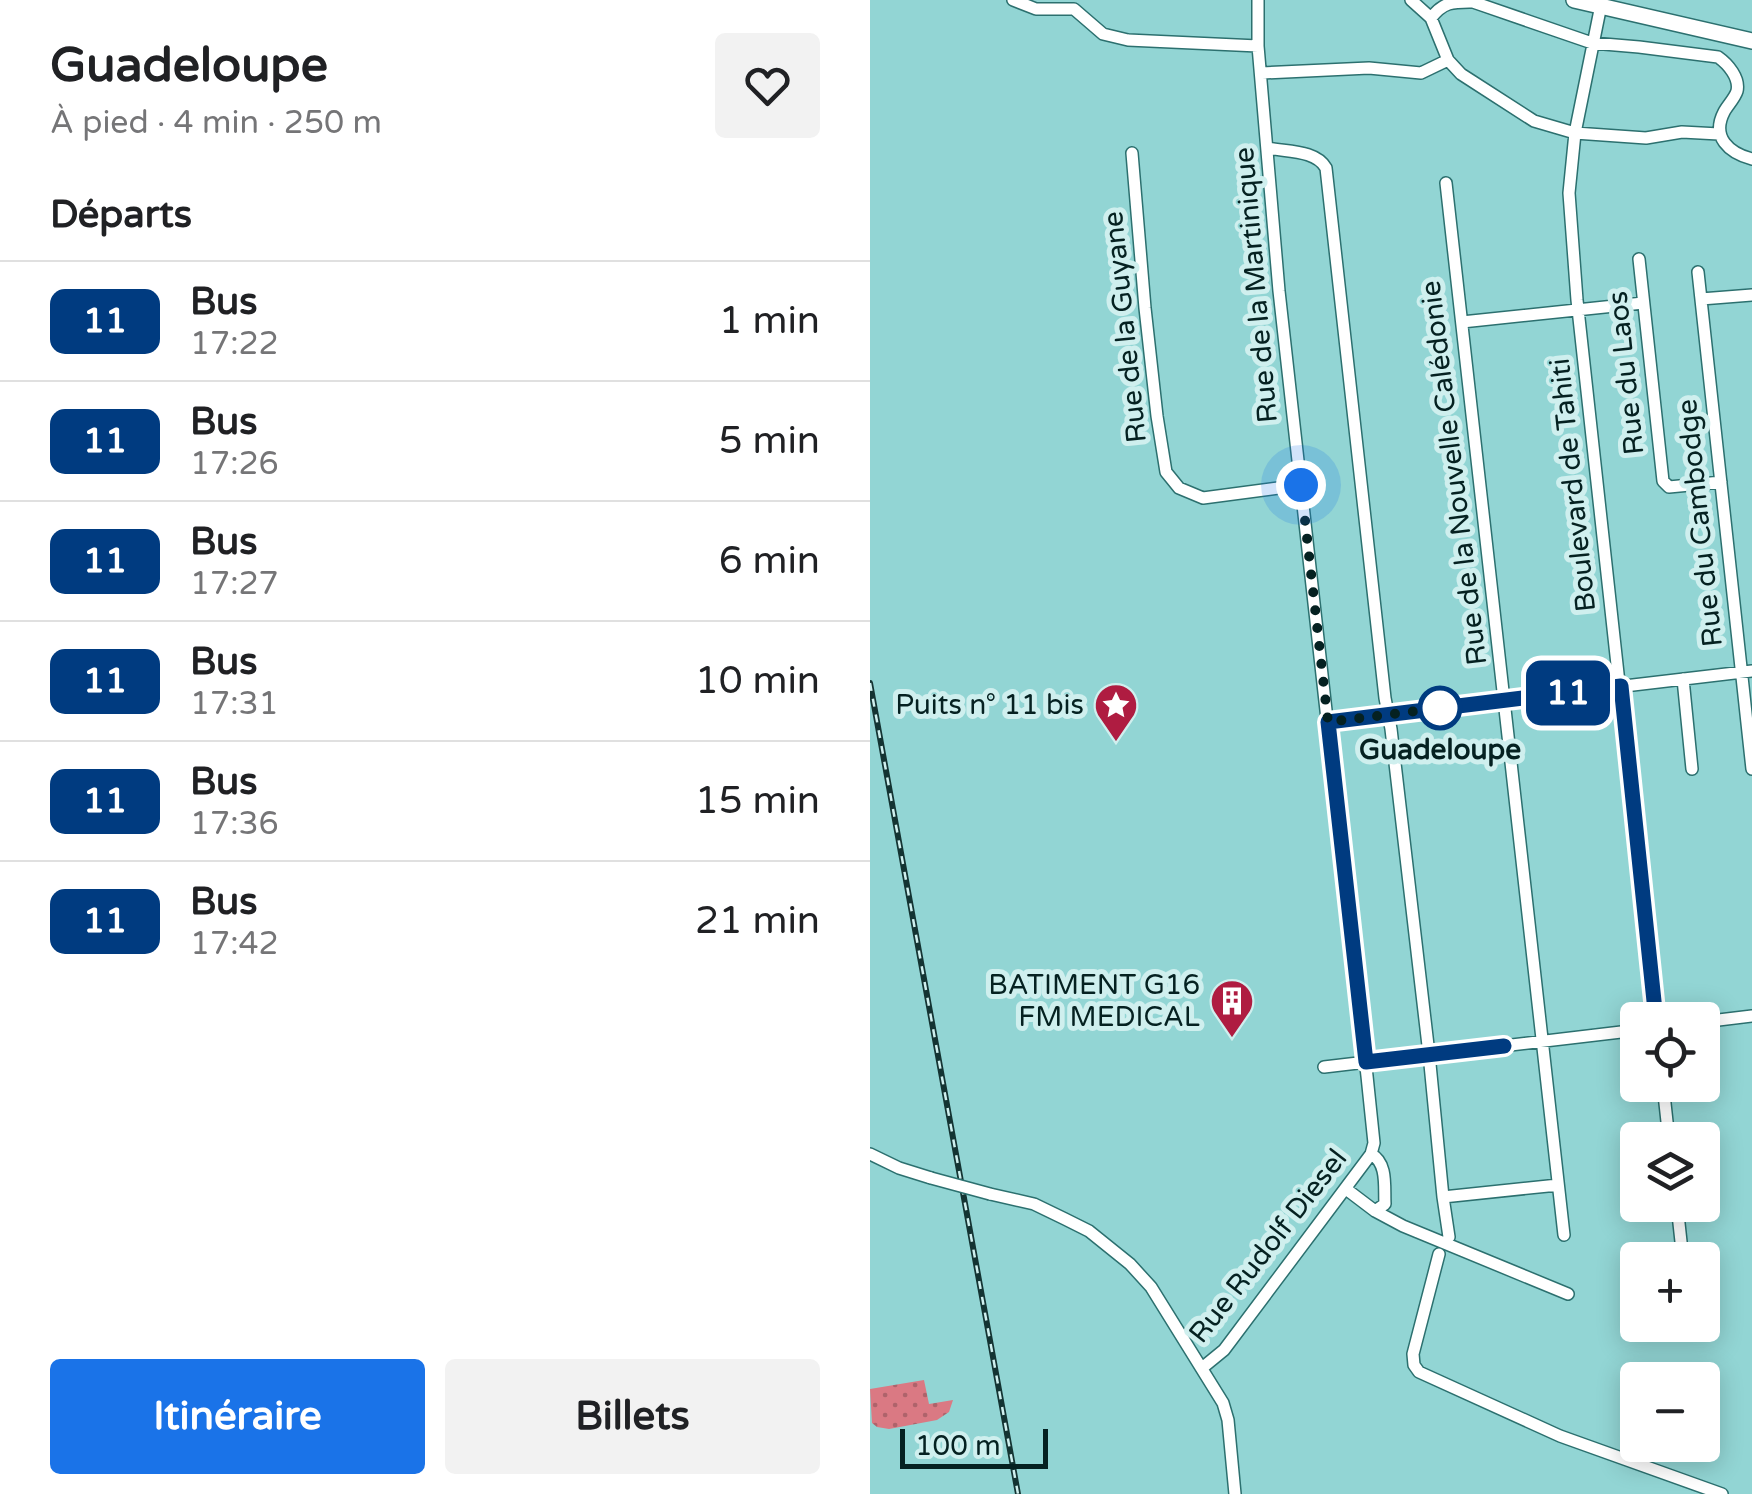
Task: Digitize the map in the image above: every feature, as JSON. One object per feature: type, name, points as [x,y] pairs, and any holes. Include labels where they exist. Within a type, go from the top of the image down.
[{"type":"main road","points":[[1574,0],[1752,42]]},
{"type":"street","points":[[1013,0],[1036,9],[1074,4],[1103,34],[1128,40],[1258,46]]},
{"type":"street","name":"Rue de la Martinique","points":[[1258,0],[1258,46],[1279,290],[1366,1062],[1374,1143],[1371,1154],[1378,1157],[1383,1167],[1385,1204],[1375,1211]]},
{"type":"street","points":[[1410,0],[1431,18],[1448,60],[1461,74],[1534,121],[1575,133],[1646,138],[1682,132],[1719,134]]},
{"type":"street","points":[[1431,18],[1440,7],[1474,2],[1592,43],[1718,58],[1726,63],[1738,85],[1722,115],[1719,134],[1726,146],[1752,159]]},
{"type":"street","name":"Boulevard de Tahiti","points":[[1601,5],[1575,133],[1568,193],[1654,1002]]},
{"type":"street","points":[[1262,73],[1369,68],[1421,73],[1448,60]]},
{"type":"street","points":[[1737,93],[1752,89]]},
{"type":"street","points":[[1268,148],[1314,156],[1326,168],[1450,1237]]},
{"type":"street","name":"Rue de la Guyane","points":[[1132,152],[1151,362],[1166,472],[1180,488],[1202,498],[1301,485]]},
{"type":"street","name":"Rue de la Nouvelle Calédonie","points":[[1446,183],[1564,1235]]},
{"type":"street","name":"Rue du Laos","points":[[1639,259],[1663,480],[1669,486],[1721,482]]},
{"type":"street","name":"Rue du Cambodge","points":[[1698,272],[1747,672],[1752,769]]},
{"type":"street","points":[[1701,300],[1752,294]]},
{"type":"street","points":[[1462,322],[1642,303]]},
{"type":"street","points":[[1328,722],[1747,672]]},
{"type":"street","points":[[1682,680],[1692,769]]},
{"type":"street","points":[[1720,1020],[1752,1016]]},
{"type":"street","points":[[1324,1066],[1620,1032]]},
{"type":"street","points":[[870,1154],[931,1178],[1034,1204],[1090,1231],[1115,1251],[1152,1287],[1223,1403],[1236,1494]]},
{"type":"street","name":"Rue Rudolf Diesel","points":[[1202,1368],[1221,1354],[1371,1154]]},
{"type":"street","points":[[1443,1197],[1558,1185]]},
{"type":"street","points":[[1346,1188],[1375,1211],[1403,1226],[1568,1294]]},
{"type":"street","points":[[1438,1254],[1413,1354],[1414,1365],[1420,1372],[1560,1436],[1722,1494]]},
{"type":"shaded area","points":[[924,1380],[929,1404],[953,1400],[949,1412],[937,1420],[889,1429],[872,1423],[870,1389]]},
{"type":"railway","points":[[870,683],[1018,1494]]},
{"type":"bus line","name":"11","points":[[1504,1046],[1366,1062],[1328,722],[1621,686],[1654,1002]]},
{"type":"place","name":"Guadeloupe","points":[[1440,708]]},
{"type":"place","name":"Puits n° 11 bis","points":[[1116,743]]},
{"type":"place","name":"BATIMENT G16 FM MEDICAL","points":[[1232,1039]]},
{"type":"route","points":[[1301,485],[1328,722],[1450,707],[1440,708]]}]
